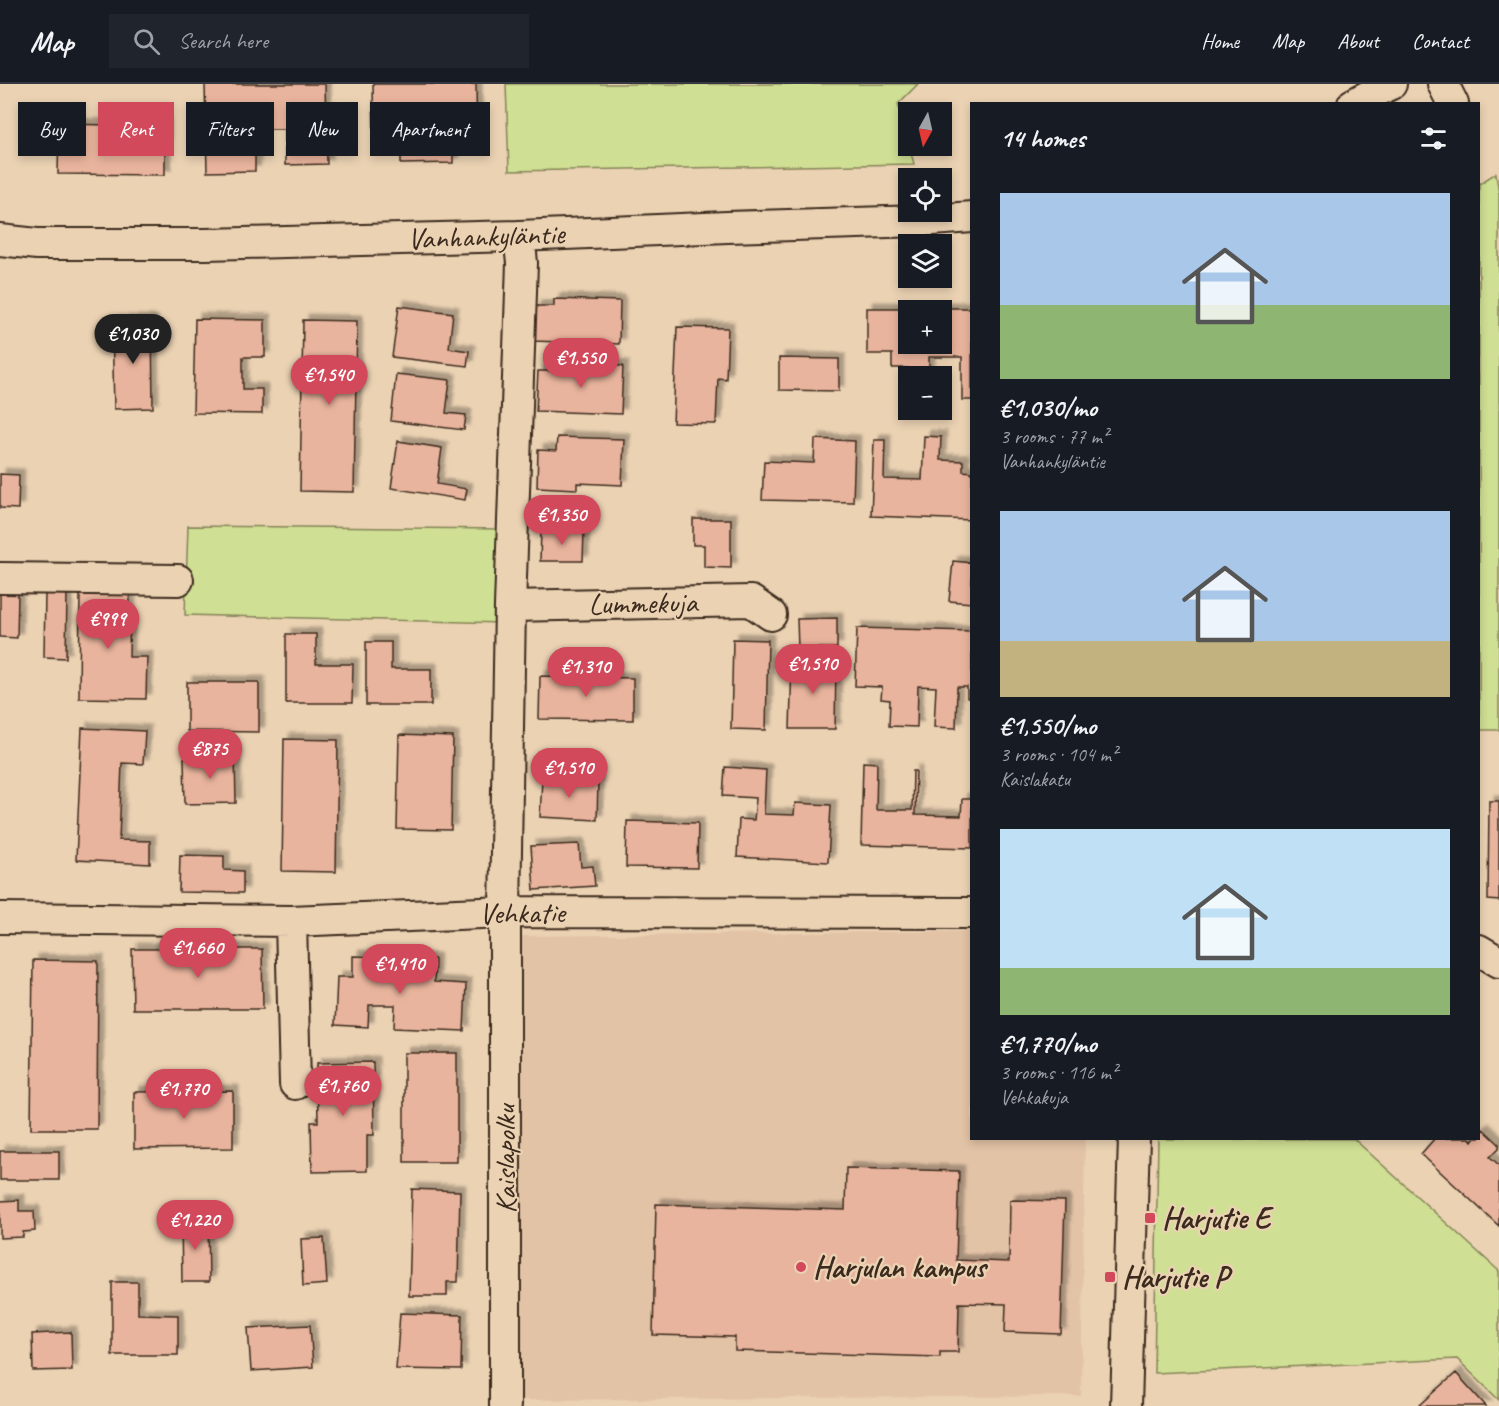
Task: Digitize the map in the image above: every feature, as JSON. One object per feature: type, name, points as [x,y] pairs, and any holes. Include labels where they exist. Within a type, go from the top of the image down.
[{"type":"street","points":[[1443,84],[1452,102]]},
{"type":"street","name":"Vanhankyläntie","points":[[0,240],[37,244],[206,244],[519,236],[970,217]]},
{"type":"street","name":"Kaislapolku","points":[[505,1406],[505,912],[510,606],[522,263],[519,236]]},
{"type":"street","points":[[0,578],[178,580]]},
{"type":"street","name":"Lummekuja","points":[[510,606],[751,601],[771,615]]},
{"type":"street","name":"Vehkatie","points":[[0,918],[291,921],[505,912],[970,913]]},
{"type":"street","points":[[291,921],[295,1084]]},
{"type":"street","points":[[1480,951],[1499,962]]},
{"type":"street","points":[[1126,1406],[1134,1140]]},
{"type":"shaded area","name":"Harjulan kampus","points":[[970,931],[970,1140],[1085,1140],[1081,1396],[521,1400],[516,936]]},
{"type":"green space","points":[[506,84],[918,84],[898,102],[898,156],[912,156],[914,164],[509,171]]},
{"type":"green space","points":[[1496,173],[1499,194],[1499,730],[1480,730],[1480,183]]},
{"type":"green space","points":[[188,526],[505,529],[503,623],[185,615]]},
{"type":"green space","points":[[1158,1140],[1355,1140],[1499,1271],[1499,1400],[1457,1359],[1154,1373]]},
{"type":"building","points":[[205,84],[325,84],[325,102],[286,102],[286,156],[327,156],[327,164],[285,165],[285,129],[274,129],[274,102],[205,102]]},
{"type":"building","points":[[373,84],[476,84],[476,102],[373,102]]},
{"type":"building","points":[[86,125],[98,125],[98,156],[165,156],[165,175],[58,174],[58,156],[86,156]]},
{"type":"building","points":[[207,156],[255,156],[255,171],[207,172]]},
{"type":"building","points":[[401,156],[453,156],[453,163],[401,164]]},
{"type":"building","points":[[554,299],[620,301],[619,344],[533,341],[535,306],[554,306]]},
{"type":"building","points":[[399,306],[453,313],[449,348],[469,351],[467,366],[392,357]]},
{"type":"building","points":[[867,308],[898,308],[898,354],[952,354],[952,308],[970,308],[970,400],[962,400],[962,357],[929,357],[929,366],[892,368],[892,354],[867,354]]},
{"type":"building","points":[[195,319],[265,320],[265,357],[243,357],[243,389],[262,389],[262,414],[193,413]]},
{"type":"building","points":[[303,320],[357,321],[354,492],[300,491]]},
{"type":"building","points":[[152,321],[153,408],[114,409],[112,322]]},
{"type":"building","points":[[677,327],[728,328],[726,379],[718,378],[716,424],[673,423]]},
{"type":"building","points":[[779,358],[839,359],[839,391],[779,390]]},
{"type":"building","points":[[554,363],[623,366],[621,414],[536,411],[538,371],[554,371]]},
{"type":"building","points":[[396,374],[450,380],[446,413],[466,415],[464,430],[391,421]]},
{"type":"building","points":[[924,436],[941,437],[940,460],[963,461],[963,471],[970,472],[970,520],[871,516],[874,440],[885,440],[884,479],[922,480]]},
{"type":"building","points":[[557,437],[624,439],[622,485],[577,483],[577,489],[537,487],[538,450],[556,451]]},
{"type":"building","points":[[815,439],[855,441],[853,502],[762,500],[764,461],[814,463]]},
{"type":"building","points":[[398,441],[442,448],[437,484],[467,489],[465,500],[391,488]]},
{"type":"building","points":[[0,474],[19,475],[18,509],[0,508]]},
{"type":"building","points":[[693,519],[731,519],[731,568],[704,567],[704,545],[693,545]]},
{"type":"building","points":[[541,530],[584,531],[583,561],[540,561]]},
{"type":"building","points":[[953,561],[970,563],[970,603],[949,601]]},
{"type":"building","points":[[45,592],[67,592],[66,658],[44,657]]},
{"type":"building","points":[[0,593],[18,593],[17,638],[0,637]]},
{"type":"building","points":[[80,593],[130,594],[129,657],[147,657],[146,699],[79,698]]},
{"type":"building","points":[[837,618],[837,648],[798,648],[797,619]]},
{"type":"building","points":[[857,628],[970,631],[970,699],[967,698],[967,687],[957,687],[956,728],[934,727],[936,687],[918,686],[917,727],[889,726],[890,700],[881,699],[882,687],[855,686]]},
{"type":"building","points":[[286,634],[316,634],[316,664],[353,664],[352,703],[286,703]]},
{"type":"building","points":[[733,639],[768,640],[766,730],[731,729]]},
{"type":"building","points":[[366,642],[391,642],[391,669],[431,669],[431,705],[366,705]]},
{"type":"building","points":[[792,661],[836,661],[835,729],[790,729]]},
{"type":"building","points":[[540,676],[633,678],[633,720],[539,719]]},
{"type":"building","points":[[187,682],[259,682],[259,732],[187,731]]},
{"type":"building","points":[[82,728],[145,731],[143,764],[122,763],[119,840],[150,841],[150,864],[76,860]]},
{"type":"building","points":[[399,735],[453,737],[451,830],[397,829]]},
{"type":"building","points":[[284,739],[338,740],[336,872],[282,871]]},
{"type":"building","points":[[235,757],[236,803],[185,804],[184,758]]},
{"type":"building","points":[[863,762],[877,763],[876,810],[912,810],[913,771],[916,771],[915,815],[961,816],[962,799],[970,799],[970,848],[861,845]]},
{"type":"building","points":[[725,767],[766,770],[764,814],[794,815],[795,803],[831,805],[828,862],[737,857],[739,819],[754,820],[756,798],[723,796]]},
{"type":"building","points":[[542,779],[598,781],[597,820],[540,817]]},
{"type":"building","points":[[1489,801],[1499,801],[1499,901],[1488,900]]},
{"type":"building","points":[[627,821],[698,823],[697,868],[626,867]]},
{"type":"building","points":[[579,844],[581,867],[593,866],[595,886],[534,890],[531,846]]},
{"type":"building","points":[[180,855],[224,856],[224,870],[243,871],[243,893],[179,892]]},
{"type":"building","points":[[132,949],[262,949],[263,1009],[133,1009]]},
{"type":"building","points":[[353,956],[435,959],[434,982],[466,984],[464,1031],[394,1028],[395,1005],[369,1005],[368,1027],[335,1025],[337,977],[353,977]]},
{"type":"building","points":[[33,960],[98,961],[97,1129],[31,1129]]},
{"type":"building","points":[[404,1053],[457,1053],[457,1162],[404,1162]]},
{"type":"building","points":[[373,1062],[374,1135],[367,1135],[367,1171],[312,1172],[311,1122],[318,1122],[317,1063]]},
{"type":"building","points":[[233,1091],[233,1148],[134,1149],[134,1092]]},
{"type":"building","points":[[1483,1129],[1499,1144],[1499,1148],[1490,1157],[1499,1165],[1499,1226],[1421,1154],[1433,1140],[1480,1140],[1480,1132]]},
{"type":"building","points":[[0,1151],[59,1151],[59,1180],[0,1180]]},
{"type":"building","points":[[846,1168],[959,1171],[956,1260],[1009,1262],[1010,1200],[1065,1201],[1061,1334],[1005,1332],[1006,1304],[959,1303],[958,1352],[940,1352],[940,1357],[735,1351],[735,1337],[653,1335],[656,1204],[845,1210]]},
{"type":"building","points":[[412,1189],[460,1191],[458,1282],[447,1282],[447,1296],[409,1296]]},
{"type":"building","points":[[19,1200],[19,1211],[34,1211],[35,1231],[23,1232],[23,1237],[0,1238],[0,1201]]},
{"type":"building","points":[[208,1219],[209,1282],[182,1282],[181,1220]]},
{"type":"building","points":[[324,1238],[327,1284],[303,1286],[301,1239]]},
{"type":"building","points":[[112,1282],[138,1282],[138,1314],[178,1315],[178,1355],[112,1355]]},
{"type":"building","points":[[400,1313],[462,1315],[461,1370],[396,1369]]},
{"type":"building","points":[[310,1325],[313,1367],[251,1371],[248,1328]]},
{"type":"building","points":[[71,1332],[72,1370],[33,1371],[32,1334]]},
{"type":"building","points":[[1456,1373],[1486,1406],[1420,1405]]},
{"type":"place","name":"Harjutie E","points":[[1150,1218]]},
{"type":"place","name":"Harjulan kampus","points":[[801,1267]]},
{"type":"place","name":"Harjutie P","points":[[1110,1277]]}]
